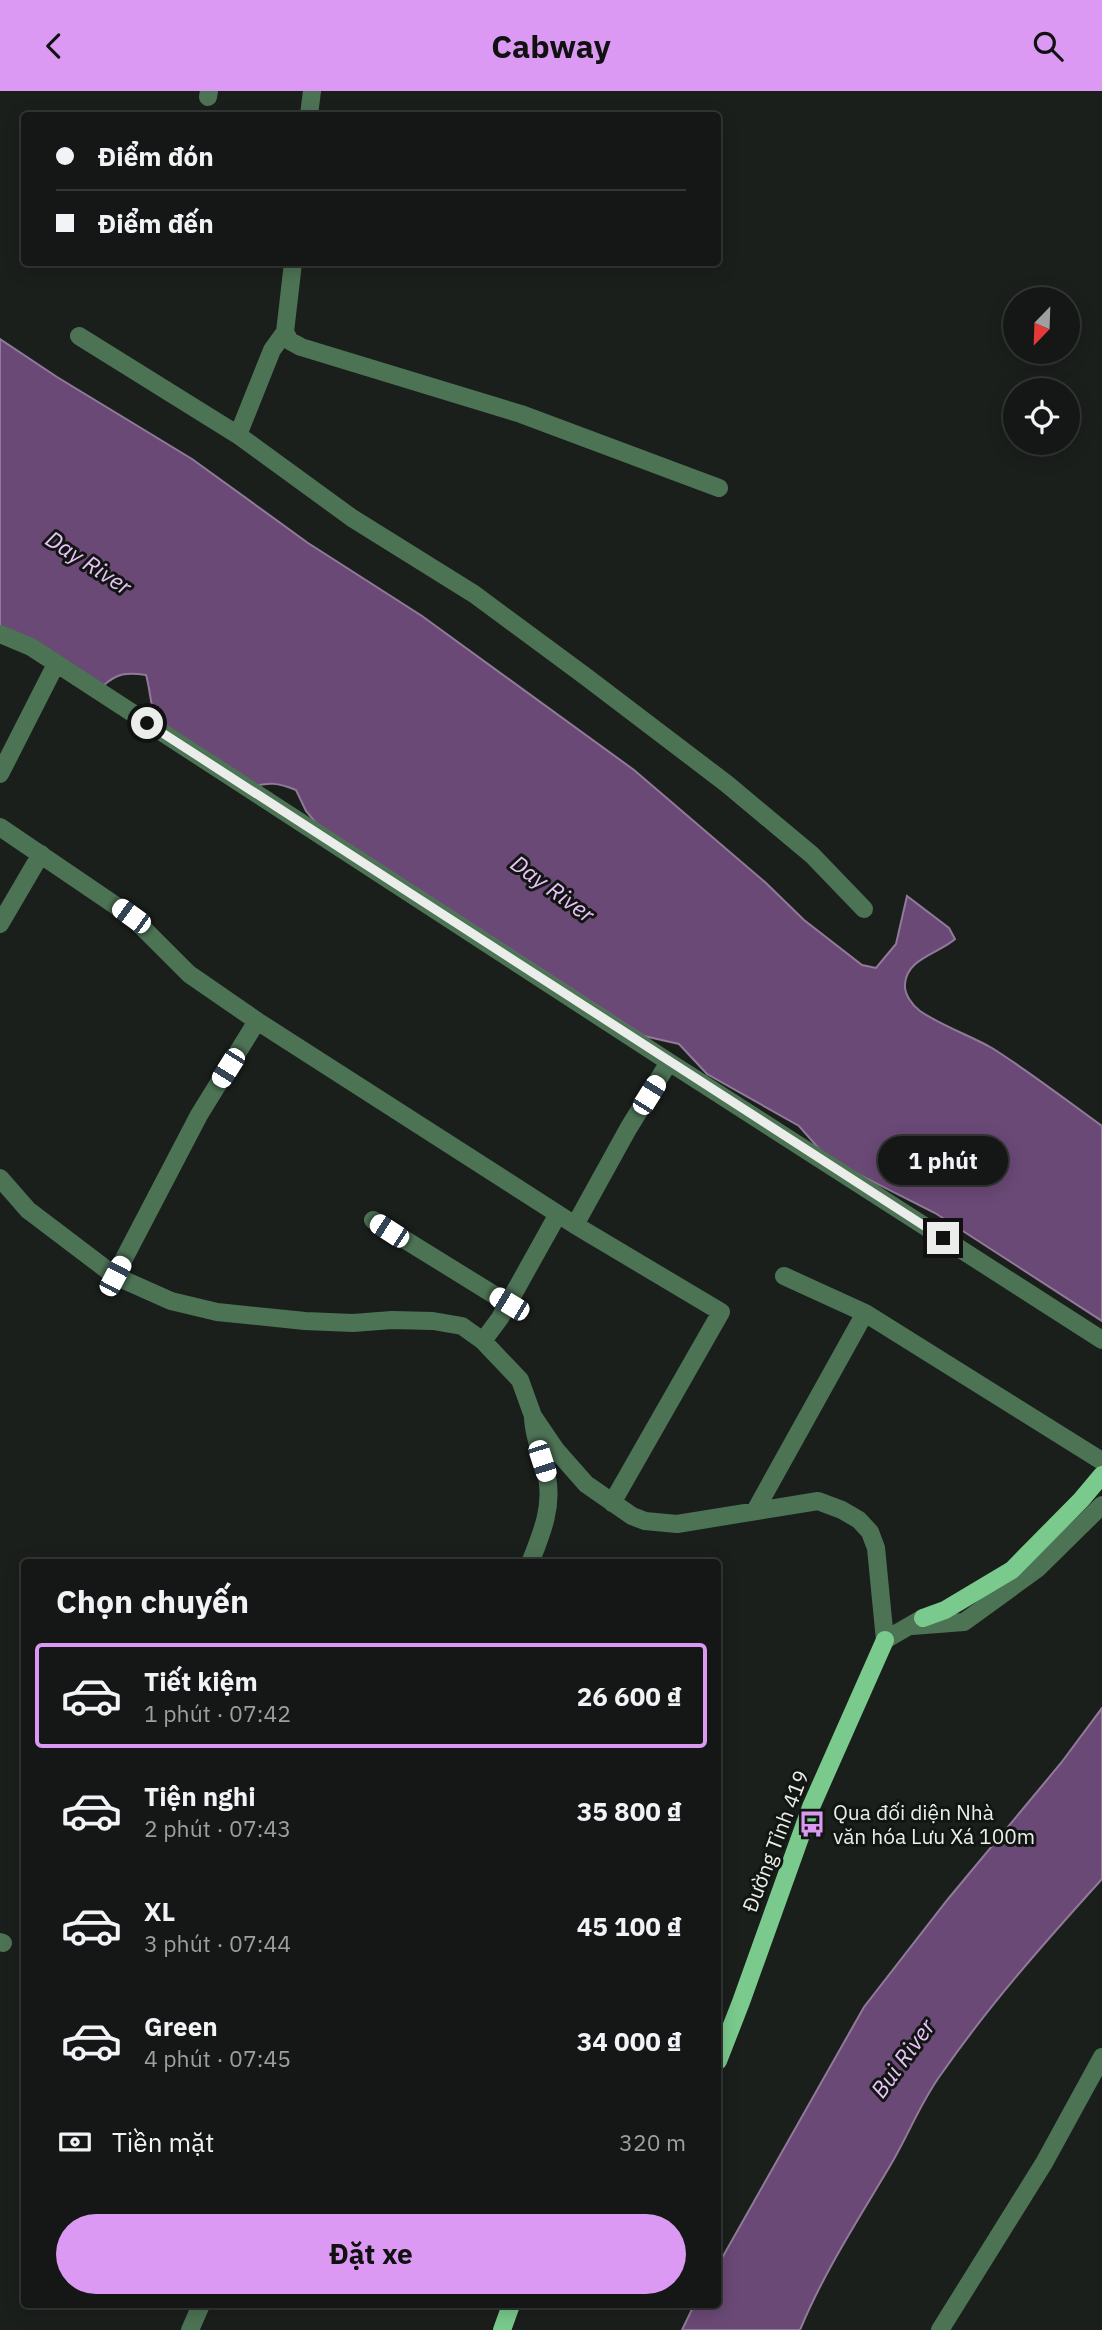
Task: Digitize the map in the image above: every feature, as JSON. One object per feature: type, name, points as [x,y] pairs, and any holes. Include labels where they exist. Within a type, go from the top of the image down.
[{"type":"main road","points":[[917,1622],[945,1610],[1012,1570],[1102,1475]]},
{"type":"main road","name":"Đường Tỉnh 419","points":[[721,2050],[811,1807],[884,1640]]},
{"type":"main road","points":[[502,2330],[510,2308]]},
{"type":"street","points":[[309,112],[312,91]]},
{"type":"street","points":[[238,435],[272,350],[285,332],[293,266]]},
{"type":"street","points":[[285,332],[290,341],[301,347],[521,414],[719,488]]},
{"type":"street","points":[[79,336],[238,435],[352,518],[474,594],[737,793],[812,855],[864,909]]},
{"type":"street","points":[[0,634],[31,647],[1102,1340]]},
{"type":"street","points":[[0,774],[56,664]]},
{"type":"street","points":[[0,827],[131,916],[189,974],[257,1021],[575,1225],[722,1313],[612,1503]]},
{"type":"street","points":[[0,924],[41,854]]},
{"type":"street","points":[[115,1276],[199,1115],[257,1021]]},
{"type":"street","points":[[575,1225],[669,1062]]},
{"type":"street","points":[[0,1178],[29,1210],[115,1276],[171,1301],[217,1312],[353,1323],[433,1321],[462,1326],[483,1341],[520,1380],[533,1416],[562,1458],[586,1484],[612,1503],[645,1521],[677,1524],[818,1500],[842,1510],[859,1520],[870,1532],[876,1548],[884,1640],[917,1622],[964,1622],[1037,1569],[1102,1504]]},
{"type":"street","points":[[483,1341],[509,1304],[558,1214]]},
{"type":"street","points":[[373,1220],[509,1304]]},
{"type":"street","points":[[784,1276],[864,1313],[1102,1461]]},
{"type":"street","points":[[755,1511],[864,1313]]},
{"type":"street","points":[[532,1559],[547,1518],[549,1493],[547,1475],[534,1436],[533,1416]]},
{"type":"street","points":[[940,2330],[1044,2163],[1102,2057]]},
{"type":"street","points":[[190,2330],[200,2308]]},
{"type":"water","name":"Day River","points":[[0,339],[192,459],[308,543],[422,616],[634,770],[766,883],[804,920],[862,965],[876,968],[896,944],[907,896],[949,928],[955,939],[918,962],[907,975],[905,988],[911,1002],[928,1016],[1006,1057],[1102,1126],[1102,1321],[935,1213],[828,1159],[799,1126],[707,1074],[679,1044],[644,1036],[316,823],[306,811],[296,790],[273,784],[250,788],[158,725],[146,675],[123,675],[113,678],[103,686],[0,628]]},
{"type":"water","name":"Bui River","points":[[1102,1708],[1102,1879],[1039,1949],[960,2047],[934,2084],[897,2155],[831,2267],[800,2330],[682,2330],[693,2308],[721,2308],[721,2260],[864,2007],[948,1899],[1061,1763]]},
{"type":"place","name":"Qua đối diện Nhà văn hóa Lưu Xá 100m","points":[[812,1824]]},
{"type":"route","points":[[147,723],[943,1238]]}]
